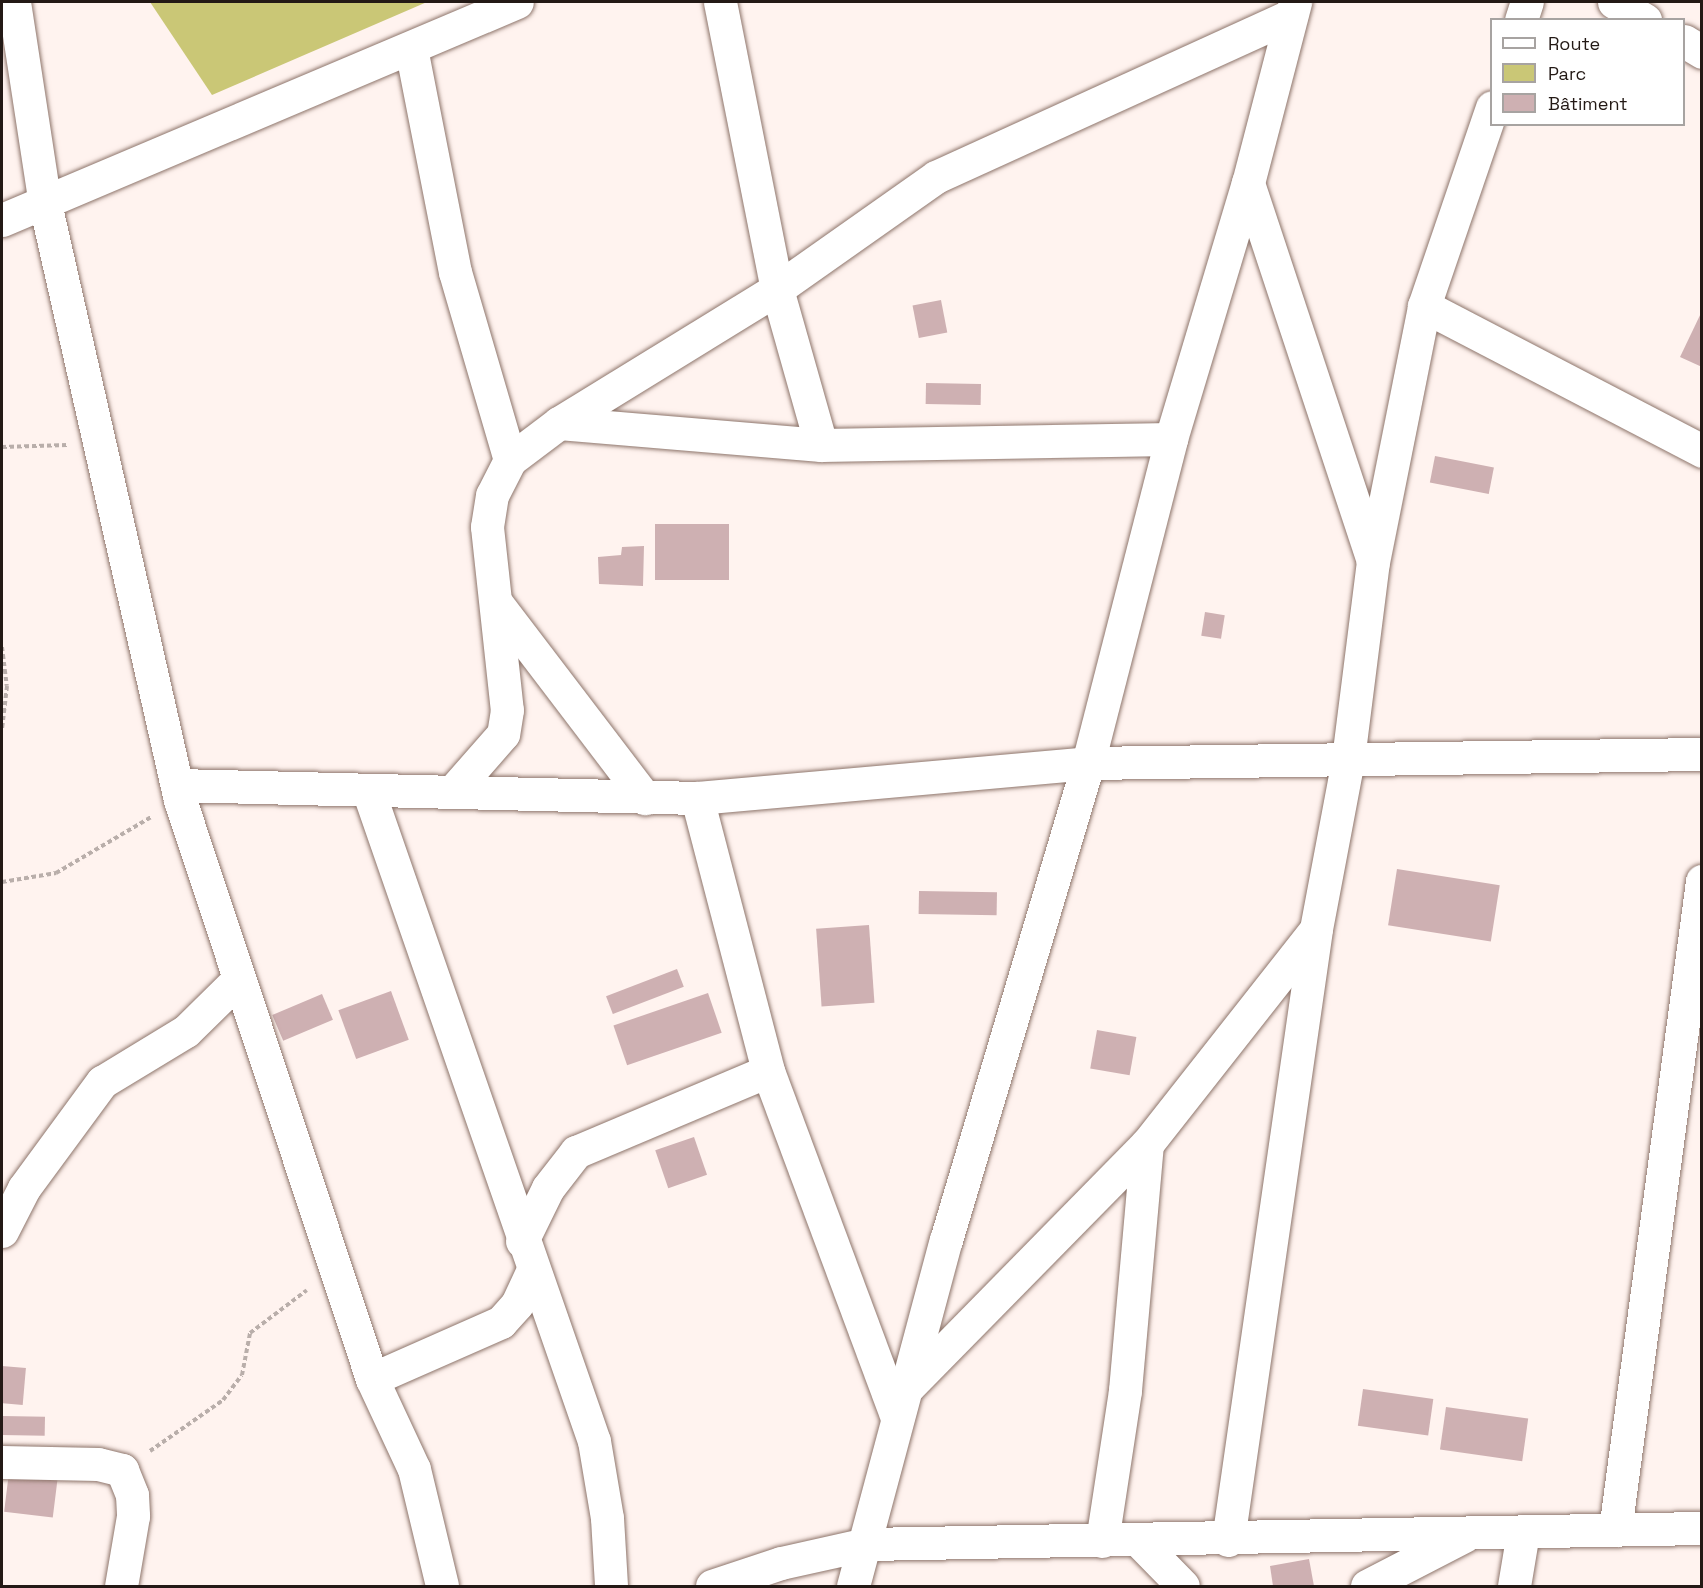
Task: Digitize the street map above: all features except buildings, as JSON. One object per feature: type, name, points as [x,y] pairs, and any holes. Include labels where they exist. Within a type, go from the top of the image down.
[{"type":"street","points":[[14,2],[44,199],[178,792],[333,1268],[372,1378],[414,1469],[442,1587]]},
{"type":"street","points":[[2,220],[44,199],[411,48],[516,2]]},
{"type":"street","points":[[720,2],[777,289],[821,445]]},
{"type":"street","points":[[1522,18],[1527,2]]},
{"type":"street","points":[[1614,2],[1642,18]]},
{"type":"street","points":[[454,790],[503,734],[507,710],[487,527],[492,495],[510,460],[559,423],[777,289],[936,177],[1293,8]]},
{"type":"street","points":[[854,1587],[867,1544],[897,1417],[908,1387],[946,1240],[1088,763],[1171,439],[1248,183],[1293,8]]},
{"type":"street","points":[[1685,42],[1701,52]]},
{"type":"street","points":[[411,48],[455,272],[510,460]]},
{"type":"street","points":[[1228,1540],[1316,929],[1348,759],[1373,562],[1424,306],[1490,110]]},
{"type":"street","points":[[1248,183],[1373,562]]},
{"type":"street","points":[[1424,306],[1701,451]]},
{"type":"street","points":[[559,423],[821,445],[1171,439]]},
{"type":"street","points":[[497,603],[645,798]]},
{"type":"street","points":[[178,792],[454,790],[697,798],[1088,763],[1701,754]]},
{"type":"street","points":[[368,790],[532,1272],[594,1441],[607,1518],[611,1587]]},
{"type":"street","points":[[697,798],[768,1071],[897,1417]]},
{"type":"street","points":[[1616,1530],[1701,881]]},
{"type":"street","points":[[908,1387],[1147,1144],[1316,929]]},
{"type":"street","points":[[2,1230],[13,1193],[108,1076],[186,1031],[239,979]]},
{"type":"street","points":[[522,1241],[548,1188],[576,1152],[768,1071]]},
{"type":"street","points":[[1102,1541],[1125,1390],[1147,1144]]},
{"type":"street","points":[[372,1378],[501,1322],[513,1310],[532,1272]]},
{"type":"street","points":[[2,1462],[98,1464],[122,1470],[132,1495],[133,1516],[121,1587]]},
{"type":"street","points":[[712,1587],[781,1563],[867,1544],[1228,1540],[1701,1528]]},
{"type":"street","points":[[1514,1587],[1523,1532]]},
{"type":"street","points":[[1367,1587],[1470,1533]]},
{"type":"street","points":[[1138,1540],[1183,1587]]},
{"type":"path","points":[[2,447],[101,444]]},
{"type":"path","points":[[2,647],[8,686],[2,729]]},
{"type":"path","points":[[2,882],[56,873],[178,792]]},
{"type":"path","points":[[122,1470],[223,1400],[242,1375],[250,1333],[275,1318],[333,1268]]},
{"type":"green space","points":[[150,2],[427,2],[212,95]]}]
